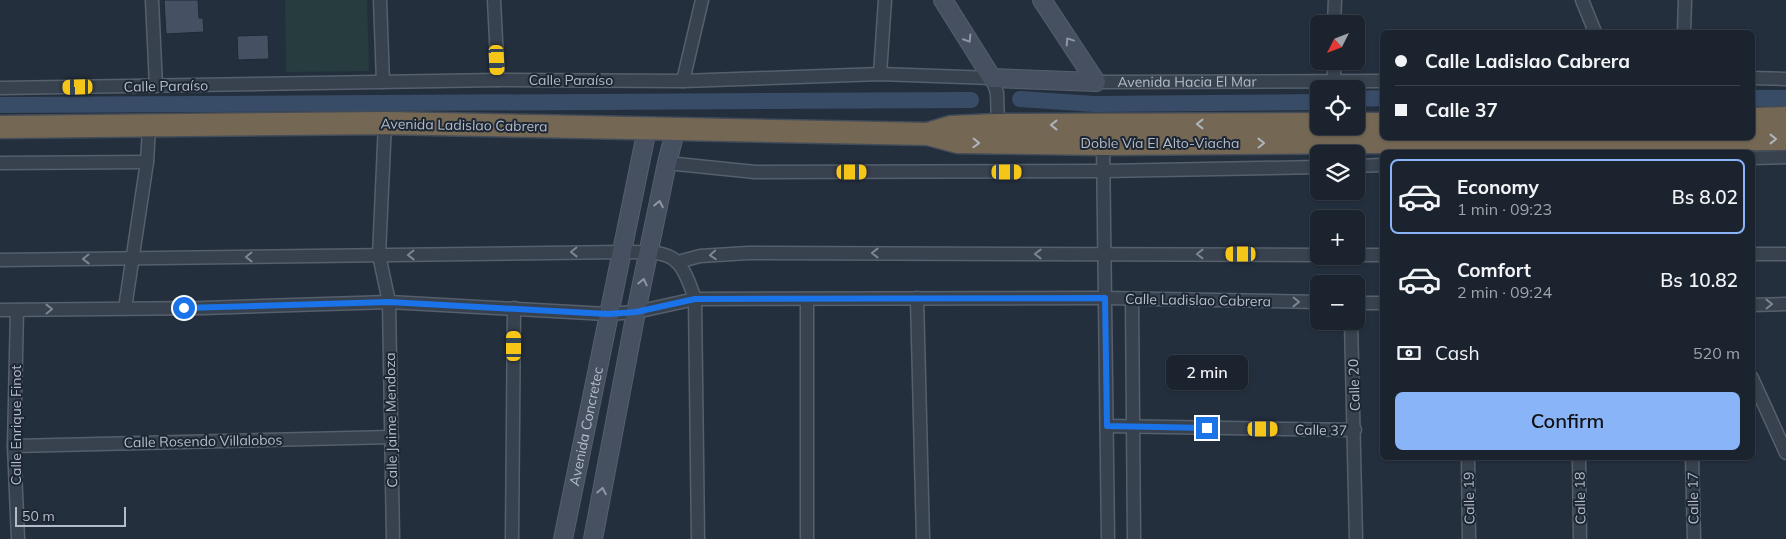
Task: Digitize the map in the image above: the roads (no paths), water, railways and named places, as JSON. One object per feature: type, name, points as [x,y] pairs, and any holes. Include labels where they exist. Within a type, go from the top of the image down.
[{"type":"highway","name":"Doble Vía El Alto-Viacha","points":[[928,134],[950,127],[998,118],[1310,124]]},
{"type":"highway","points":[[1755,119],[1786,118]]},
{"type":"highway","name":"Avenida Ladislao Cabrera","points":[[0,127],[149,127],[385,123],[928,134]]},
{"type":"highway","points":[[1365,124],[1380,124]]},
{"type":"highway","name":"Doble Vía El Alto-Viacha","points":[[928,134],[958,142],[1104,144],[1658,146],[1786,139]]},
{"type":"street","points":[[152,0],[156,86]]},
{"type":"street","points":[[380,0],[383,82]]},
{"type":"street","points":[[494,0],[498,80]]},
{"type":"street","points":[[683,81],[702,0]]},
{"type":"street","points":[[880,74],[885,0]]},
{"type":"street","points":[[943,0],[995,85],[998,118]]},
{"type":"street","points":[[1334,15],[1335,0]]},
{"type":"street","points":[[1582,0],[1594,30]]},
{"type":"street","points":[[1684,30],[1685,0]]},
{"type":"street","points":[[1043,1],[1096,82]]},
{"type":"street","name":"Calle Paraíso","points":[[0,88],[498,80],[683,81],[880,74],[995,85]]},
{"type":"street","points":[[1755,78],[1786,79]]},
{"type":"street","name":"Avenida Hacia El Mar","points":[[1365,83],[1380,81]]},
{"type":"street","name":"Avenida Hacia El Mar","points":[[995,85],[1096,82],[1310,86]]},
{"type":"street","name":"Calle Jaime Mendoza","points":[[385,123],[380,255],[389,302],[393,539]]},
{"type":"street","points":[[125,308],[147,162],[149,127]]},
{"type":"street","points":[[593,539],[636,312],[676,128]]},
{"type":"street","name":"Avenida Concretec","points":[[564,539],[608,314],[623,252],[647,129]]},
{"type":"street","points":[[1104,144],[1108,539]]},
{"type":"street","points":[[1755,158],[1786,157]]},
{"type":"street","points":[[0,163],[147,162]]},
{"type":"street","points":[[667,163],[754,172],[1104,171],[1310,167]]},
{"type":"street","points":[[1365,166],[1380,165]]},
{"type":"street","points":[[0,260],[623,252],[665,254],[678,262],[686,274],[695,299],[698,539]]},
{"type":"street","points":[[678,262],[700,256],[748,253],[1310,255]]},
{"type":"street","points":[[1755,254],[1786,254]]},
{"type":"street","points":[[1365,255],[1380,255]]},
{"type":"street","points":[[918,298],[923,539]]},
{"type":"street","name":"Calle Ladislao Cabrera","points":[[0,310],[203,308],[389,302],[608,314],[636,312],[695,299],[1105,298],[1310,302]]},
{"type":"street","points":[[807,299],[807,539]]},
{"type":"street","points":[[1132,299],[1134,539]]},
{"type":"street","points":[[1365,303],[1380,302]]},
{"type":"street","points":[[1755,305],[1786,304]]},
{"type":"street","points":[[512,539],[514,308]]},
{"type":"street","name":"Calle Enrique Finot","points":[[17,310],[14,446],[18,539]]},
{"type":"street","name":"Calle 20","points":[[1351,330],[1356,539]]},
{"type":"street","points":[[1755,385],[1786,453]]},
{"type":"street","name":"Calle 37","points":[[1107,426],[1355,430]]},
{"type":"street","name":"Calle Rosendo Villalobos","points":[[14,446],[392,437]]},
{"type":"street","name":"Calle 19","points":[[1468,460],[1469,539]]},
{"type":"street","name":"Calle 18","points":[[1579,460],[1580,539]]},
{"type":"street","name":"Calle 17","points":[[1692,460],[1694,539]]},
{"type":"waterway","points":[[1365,99],[1380,98]]},
{"type":"waterway","points":[[1755,98],[1786,98]]},
{"type":"waterway","points":[[1020,99],[1094,104],[1310,102]]},
{"type":"waterway","points":[[0,105],[971,100]]}]
